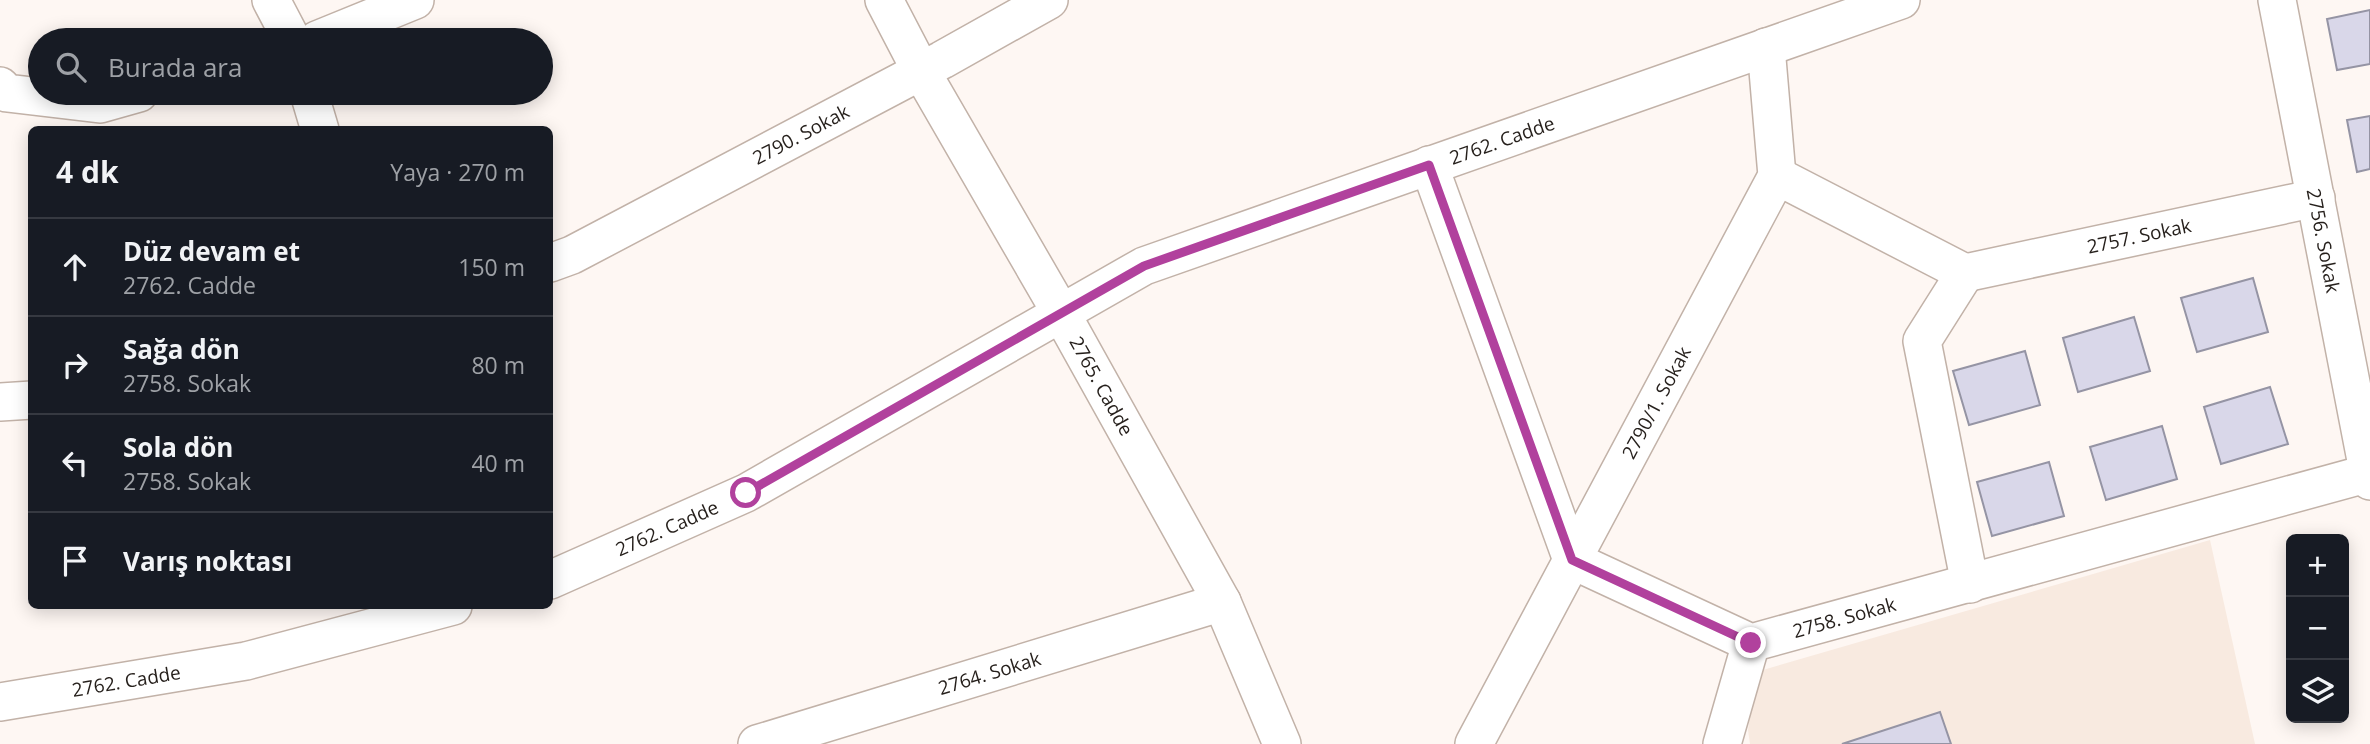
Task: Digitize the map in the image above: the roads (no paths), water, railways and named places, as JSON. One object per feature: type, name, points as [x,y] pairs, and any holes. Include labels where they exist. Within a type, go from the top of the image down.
[{"type":"street","points":[[271,0],[286,28]]},
{"type":"street","points":[[346,28],[415,0]]},
{"type":"street","name":"2765. Cadde","points":[[884,0],[921,71],[1061,313],[1222,602],[1282,744]]},
{"type":"street","name":"2790. Sokak","points":[[553,261],[572,255],[921,71],[1049,0]]},
{"type":"street","points":[[1830,0],[1889,4]]},
{"type":"street","name":"2756. Sokak","points":[[2277,0],[2369,477]]},
{"type":"street","name":"2762. Cadde","points":[[553,579],[746,493],[1144,266],[1889,4]]},
{"type":"street","points":[[1766,47],[1777,176],[1965,273],[1922,341],[1970,584]]},
{"type":"street","points":[[0,86],[6,93],[28,96]]},
{"type":"street","points":[[313,105],[319,126]]},
{"type":"street","points":[[1429,165],[1572,560],[1751,643],[1722,744]]},
{"type":"street","name":"2790/1. Sokak","points":[[1474,744],[1777,176]]},
{"type":"street","name":"2757. Sokak","points":[[1965,273],[2316,198]]},
{"type":"street","points":[[0,402],[28,400]]},
{"type":"street","name":"2758. Sokak","points":[[1751,643],[2369,477]]},
{"type":"street","name":"2764. Sokak","points":[[757,744],[1222,602]]},
{"type":"street","name":"2762. Cadde","points":[[0,702],[246,661],[442,609]]}]
